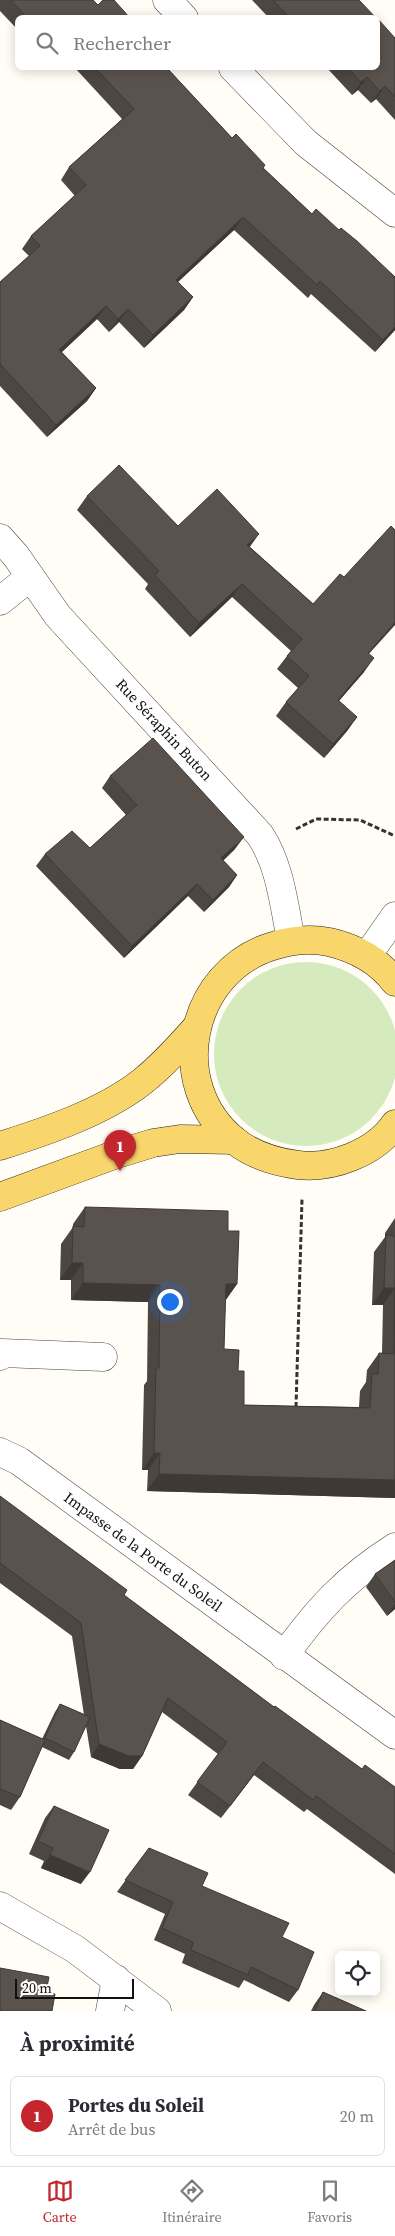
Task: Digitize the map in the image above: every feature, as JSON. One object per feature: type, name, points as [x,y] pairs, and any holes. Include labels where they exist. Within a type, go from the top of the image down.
[{"type":"main road","points":[[0,1146],[39,1133],[114,1099],[142,1082],[165,1062],[195,1029],[208,997],[229,970],[257,950],[291,940],[317,940],[343,945],[367,956],[389,974],[395,982]]},
{"type":"main road","points":[[195,1029],[194,1060],[200,1090],[214,1118],[234,1140],[255,1153],[278,1162],[303,1166],[327,1164],[383,1146],[395,1124]]},
{"type":"main road","points":[[0,1197],[114,1155],[153,1143],[180,1138],[234,1140]]},
{"type":"street","points":[[167,0],[181,15]]},
{"type":"street","points":[[235,70],[306,143],[395,213]]},
{"type":"street","name":"Rue Séraphin Buton","points":[[0,538],[16,556],[58,616],[260,835],[269,849],[274,862],[291,940]]},
{"type":"street","points":[[0,601],[30,578]]},
{"type":"street","points":[[367,956],[395,916]]},
{"type":"street","points":[[0,1356],[2,1353],[103,1358]]},
{"type":"street","name":"Impasse de la Porte du Soleil","points":[[0,1452],[19,1461],[284,1656],[395,1735]]},
{"type":"street","points":[[284,1656],[310,1620],[334,1594],[366,1565],[395,1547]]},
{"type":"street","points":[[0,1906],[74,1949],[157,2011]]},
{"type":"street","points":[[110,2011],[116,1979]]},
{"type":"path","points":[[293,830],[316,819],[360,820],[395,836]]},
{"type":"path","points":[[296,1407],[303,1166]]},
{"type":"green space","points":[[297,962],[315,962],[333,966],[357,977],[383,1003],[396,1036],[396,1072],[391,1089],[383,1105],[357,1131],[333,1142],[315,1146],[297,1146],[279,1142],[255,1131],[229,1105],[218,1081],[214,1063],[214,1045],[218,1027],[229,1003],[255,977],[279,966]]},
{"type":"building","points":[[11,0],[93,0],[98,5],[103,0],[114,0],[127,15],[24,15]]},
{"type":"building","points":[[273,0],[359,0],[373,15],[287,15]]},
{"type":"building","points":[[380,21],[395,38],[395,97],[385,86],[380,91],[367,77],[361,82],[350,70],[380,70]]},
{"type":"building","points":[[97,70],[169,70],[232,138],[236,134],[265,165],[263,168],[312,214],[316,209],[339,230],[341,228],[357,241],[395,277],[395,327],[383,340],[320,281],[317,285],[243,217],[176,280],[193,297],[153,335],[128,309],[118,319],[106,306],[59,350],[96,388],[56,425],[0,364],[0,282],[40,246],[31,236],[86,185],[69,167],[134,109]]},
{"type":"building","points":[[119,465],[178,526],[217,489],[259,534],[247,545],[313,604],[340,574],[344,577],[391,526],[395,530],[395,622],[368,653],[374,658],[338,700],[357,717],[333,744],[286,702],[309,676],[287,656],[302,639],[242,584],[199,623],[155,575],[159,571],[87,496]]},
{"type":"building","points":[[153,738],[244,837],[221,858],[237,875],[213,900],[197,884],[132,946],[45,854],[72,831],[90,848],[137,805],[110,776]]},
{"type":"building","points":[[85,1207],[228,1211],[228,1231],[239,1231],[237,1284],[226,1284],[224,1349],[239,1350],[238,1371],[244,1371],[244,1405],[370,1408],[372,1374],[378,1374],[379,1353],[394,1354],[395,1288],[395,1480],[159,1474],[160,1453],[154,1453],[156,1368],[159,1368],[160,1285],[83,1283],[83,1263],[72,1263],[73,1226],[84,1227]]},
{"type":"building","points":[[386,1235],[395,1236],[395,1288],[384,1288]]},
{"type":"building","points":[[0,1496],[127,1590],[124,1595],[274,1707],[362,1769],[365,1765],[395,1787],[395,1854],[316,1796],[313,1800],[263,1762],[230,1806],[197,1782],[227,1742],[168,1698],[142,1756],[129,1756],[99,1744],[81,1623],[0,1563]]},
{"type":"building","points":[[395,1560],[395,1602],[375,1574]]},
{"type":"building","points":[[60,1704],[90,1717],[74,1752],[45,1738]]},
{"type":"building","points":[[0,1720],[45,1740],[20,1797],[0,1789]]},
{"type":"building","points":[[54,1806],[109,1830],[90,1872],[50,1855],[53,1848],[38,1841]]},
{"type":"building","points":[[149,1848],[208,1873],[202,1886],[289,1923],[282,1937],[314,1952],[298,1990],[251,1967],[248,1975],[191,1950],[193,1942],[162,1928],[173,1902],[125,1880]]},
{"type":"building","points":[[0,1968],[49,1977],[46,1992],[55,1994],[52,2011],[0,2011]]},
{"type":"building","points":[[323,1992],[366,2011],[315,2011]]},
{"type":"place","name":"Portes du Soleil","points":[[120,1171]]}]
